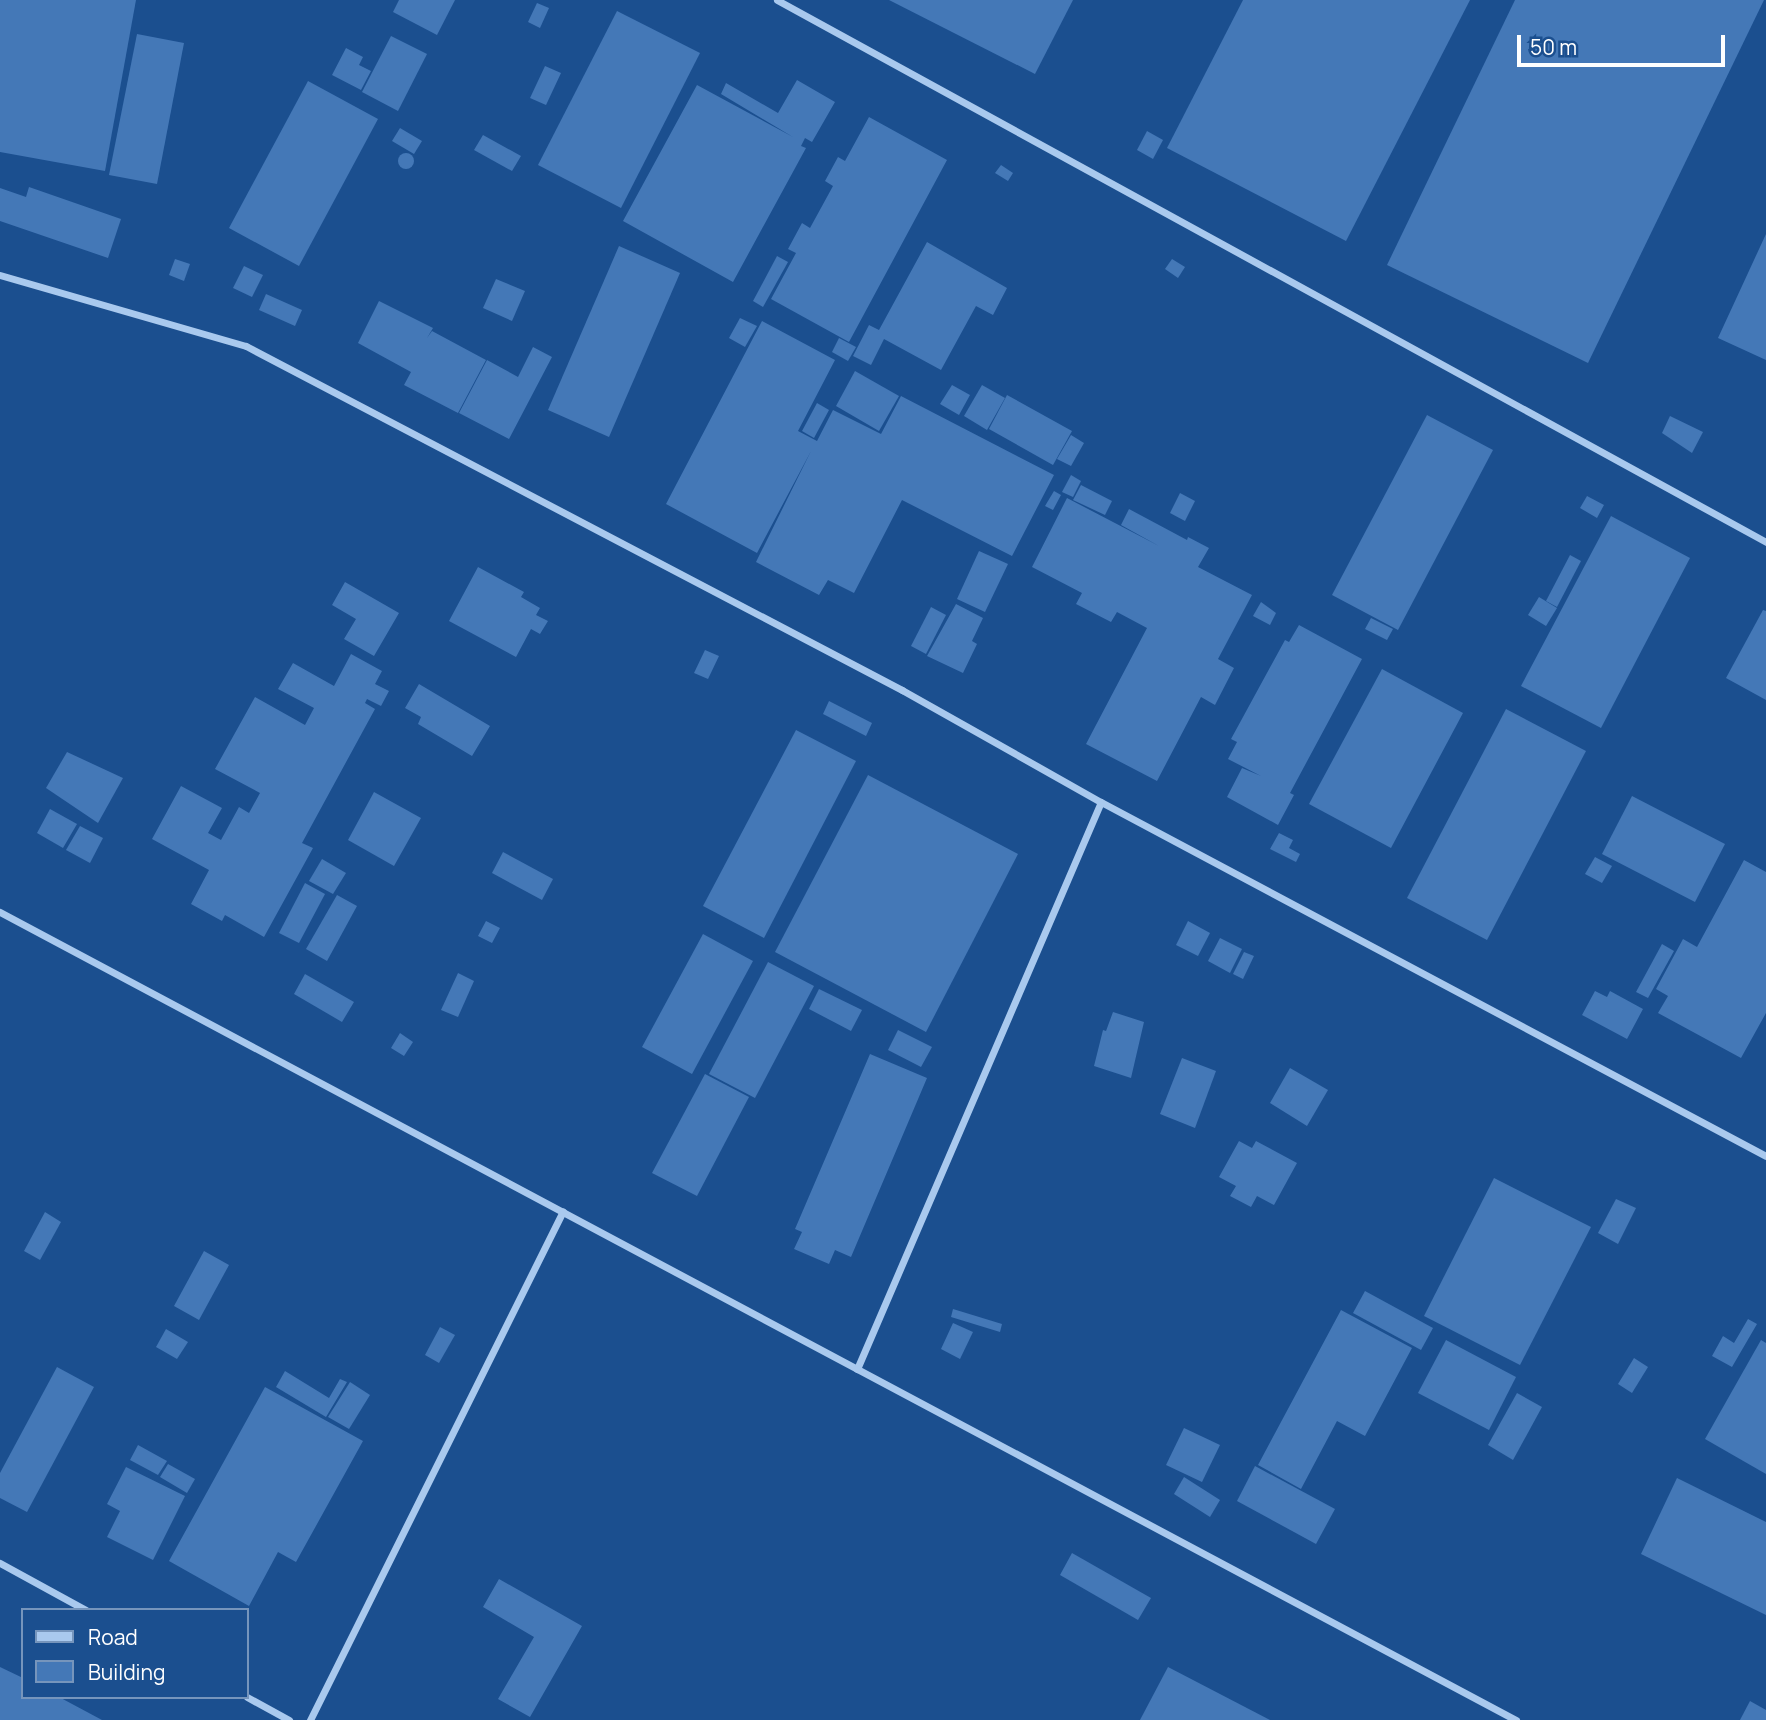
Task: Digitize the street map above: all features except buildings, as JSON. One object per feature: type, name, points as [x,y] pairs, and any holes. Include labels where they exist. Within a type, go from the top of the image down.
[{"type":"street","points":[[777,0],[1766,542]]},
{"type":"street","points":[[0,275],[246,346],[902,690],[1101,802],[1766,1156]]},
{"type":"street","points":[[857,1369],[1101,802]]},
{"type":"street","points":[[0,912],[1516,1720]]},
{"type":"street","points":[[310,1720],[563,1211]]},
{"type":"street","points":[[0,1563],[82,1608]]},
{"type":"street","points":[[248,1698],[289,1720]]}]
